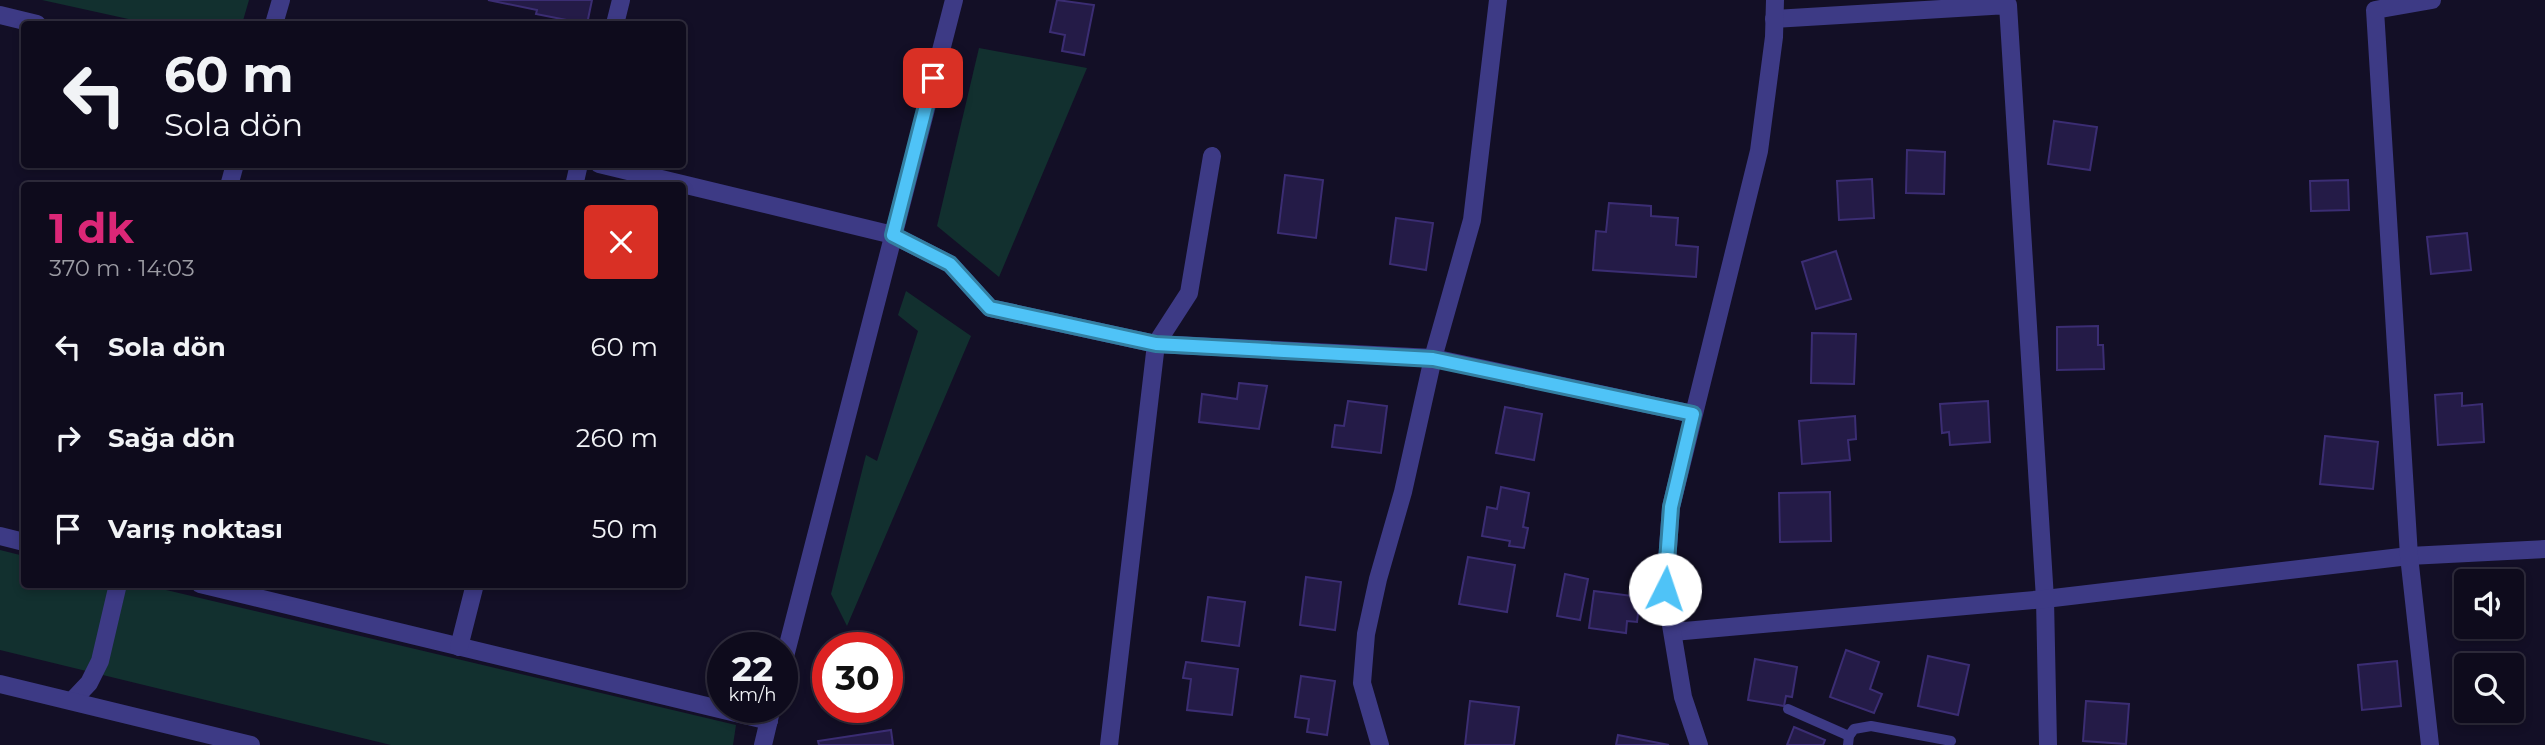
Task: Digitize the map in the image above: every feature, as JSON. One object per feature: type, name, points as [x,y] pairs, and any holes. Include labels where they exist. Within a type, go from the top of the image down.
[{"type":"street","points":[[275,21],[281,0]]},
{"type":"street","points":[[616,21],[621,0]]},
{"type":"street","points":[[791,632],[954,0]]},
{"type":"street","points":[[1380,745],[1362,683],[1366,634],[1433,359],[1472,220],[1499,0]]},
{"type":"street","points":[[1699,745],[1684,697],[1665,589],[1671,507],[1759,151],[1775,0]]},
{"type":"street","points":[[2430,745],[2409,556],[2375,10],[2432,0]]},
{"type":"street","points":[[1774,19],[2008,5],[2045,599],[2049,745]]},
{"type":"street","points":[[0,15],[25,21]]},
{"type":"street","points":[[1109,745],[1156,344],[1189,293],[1212,156]]},
{"type":"street","points":[[616,168],[674,182]]},
{"type":"street","points":[[686,185],[893,235],[950,264],[990,308],[1156,344],[1433,359],[1693,414]]},
{"type":"street","points":[[0,536],[21,541]]},
{"type":"street","points":[[1673,632],[2045,599],[2409,556],[2545,549]]},
{"type":"street","points":[[72,701],[89,683],[100,661],[117,588]]},
{"type":"street","points":[[216,588],[459,647],[707,700]]},
{"type":"street","points":[[459,647],[474,588]]},
{"type":"street","points":[[0,684],[251,745]]},
{"type":"street","points":[[763,745],[768,723]]},
{"type":"lane","points":[[1788,709],[1848,740],[1854,729],[1871,726],[1951,741]]},
{"type":"green space","points":[[42,0],[249,0],[243,21],[137,21]]},
{"type":"green space","points":[[979,48],[1087,68],[999,277],[937,226]]},
{"type":"green space","points":[[906,291],[971,336],[847,626],[831,594],[866,455],[877,461],[918,331],[898,315]]},
{"type":"green space","points":[[0,550],[21,555],[21,588],[158,588],[707,718],[707,723],[736,725],[733,745],[391,745],[0,650]]},
{"type":"building","points":[[488,0],[592,0],[588,21],[572,21],[536,14],[537,10]]},
{"type":"building","points":[[1057,0],[1094,5],[1084,55],[1062,51],[1065,35],[1050,32]]},
{"type":"building","points":[[2054,121],[2097,127],[2090,170],[2048,164]]},
{"type":"building","points":[[1907,150],[1945,152],[1944,194],[1906,193]]},
{"type":"building","points":[[1285,175],[1323,180],[1316,238],[1278,233]]},
{"type":"building","points":[[1872,179],[1874,218],[1839,220],[1837,181]]},
{"type":"building","points":[[2348,180],[2349,210],[2311,211],[2310,181]]},
{"type":"building","points":[[1609,203],[1651,206],[1651,216],[1678,218],[1676,245],[1698,247],[1696,277],[1593,270],[1596,231],[1606,232]]},
{"type":"building","points":[[1396,218],[1433,223],[1426,270],[1390,264]]},
{"type":"building","points":[[2467,233],[2471,270],[2431,274],[2427,237]]},
{"type":"building","points":[[1836,251],[1851,299],[1816,309],[1802,262]]},
{"type":"building","points":[[2098,326],[2098,345],[2103,345],[2104,369],[2057,370],[2057,327]]},
{"type":"building","points":[[1812,333],[1856,334],[1854,384],[1811,383]]},
{"type":"building","points":[[1239,383],[1267,386],[1259,429],[1199,422],[1202,394],[1237,399]]},
{"type":"building","points":[[2462,393],[2462,406],[2482,404],[2484,442],[2438,445],[2435,395]]},
{"type":"building","points":[[1348,401],[1387,406],[1381,453],[1332,447],[1335,425],[1344,426]]},
{"type":"building","points":[[1988,401],[1990,442],[1950,445],[1949,432],[1942,433],[1940,404]]},
{"type":"building","points":[[1505,407],[1542,414],[1534,460],[1496,453]]},
{"type":"building","points":[[1855,416],[1856,439],[1848,440],[1850,460],[1802,464],[1799,421]]},
{"type":"building","points":[[2325,436],[2378,442],[2373,489],[2320,484]]},
{"type":"building","points":[[1501,487],[1529,493],[1523,527],[1528,528],[1524,548],[1509,546],[1510,541],[1482,536],[1487,507],[1497,509]]},
{"type":"building","points":[[1830,492],[1831,541],[1780,542],[1779,493]]},
{"type":"building","points":[[1468,557],[1515,565],[1507,612],[1459,604]]},
{"type":"building","points":[[1565,574],[1588,579],[1580,620],[1557,616]]},
{"type":"building","points":[[1306,577],[1341,582],[1335,630],[1300,625]]},
{"type":"building","points":[[1594,591],[1640,597],[1637,622],[1627,621],[1626,633],[1589,628]]},
{"type":"building","points":[[1208,597],[1245,602],[1239,646],[1202,641]]},
{"type":"building","points":[[1846,650],[1879,662],[1870,689],[1882,694],[1874,713],[1830,697]]},
{"type":"building","points":[[1928,656],[1969,665],[1958,715],[1918,706]]},
{"type":"building","points":[[1755,659],[1797,667],[1792,697],[1786,696],[1784,706],[1748,700]]},
{"type":"building","points":[[2397,661],[2401,706],[2362,710],[2358,665]]},
{"type":"building","points":[[1186,662],[1238,669],[1232,715],[1187,710],[1191,679],[1183,678]]},
{"type":"building","points":[[1301,676],[1335,681],[1327,735],[1307,732],[1309,719],[1295,717]]},
{"type":"building","points":[[1470,701],[1519,707],[1514,745],[1465,745]]},
{"type":"building","points":[[2086,701],[2129,704],[2126,744],[2083,741]]},
{"type":"building","points":[[1794,727],[1825,740],[1823,745],[1787,745]]},
{"type":"building","points":[[891,730],[893,745],[819,745],[818,741]]},
{"type":"building","points":[[1618,735],[1669,745],[1616,745]]},
{"type":"route","points":[[933,78],[893,235],[950,264],[990,308],[1156,344],[1433,359],[1693,414],[1671,507],[1665,589]]}]
